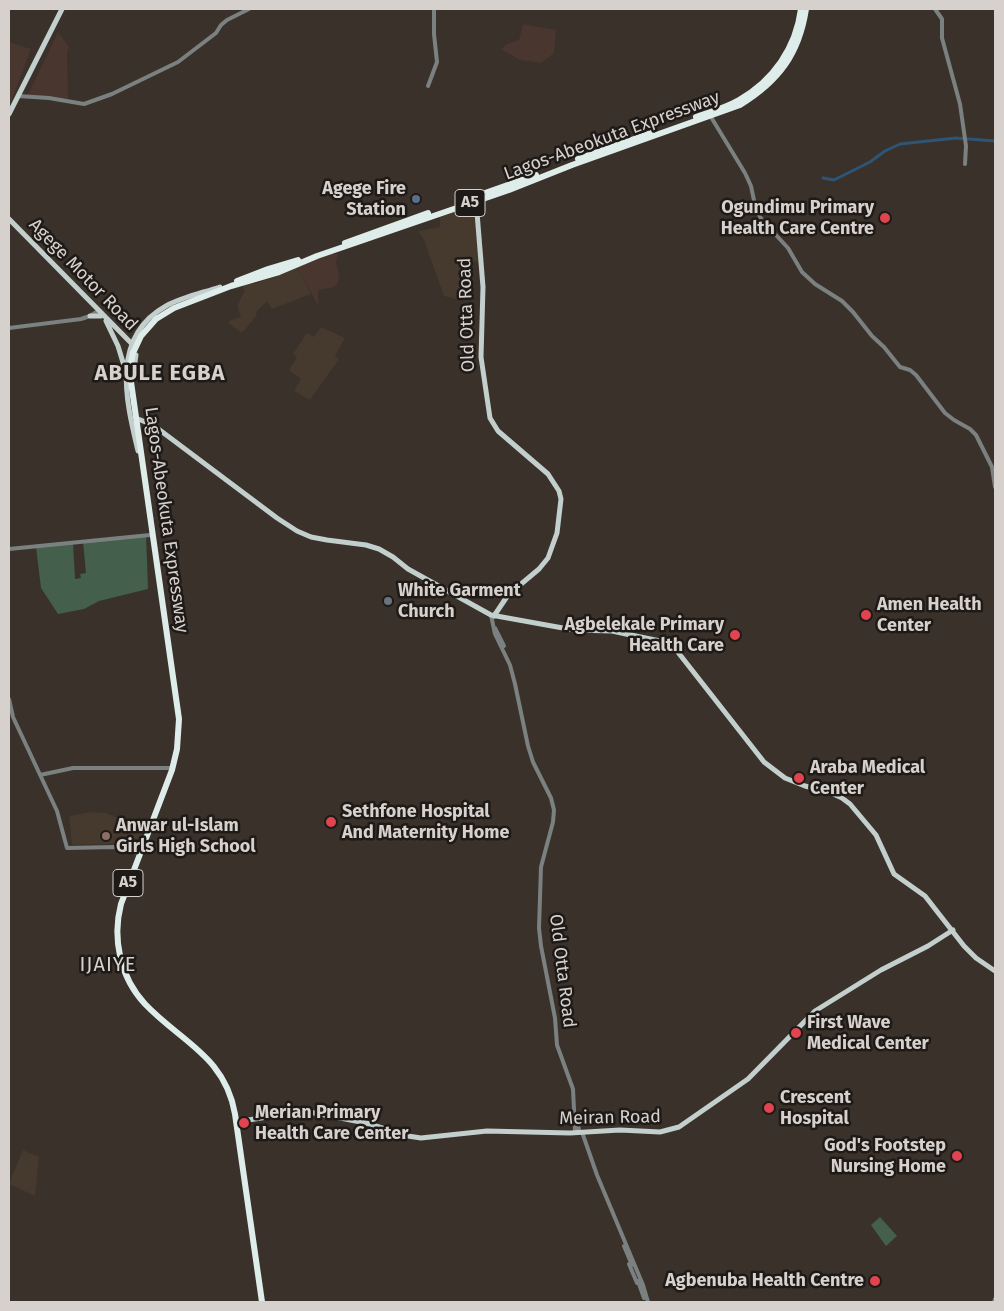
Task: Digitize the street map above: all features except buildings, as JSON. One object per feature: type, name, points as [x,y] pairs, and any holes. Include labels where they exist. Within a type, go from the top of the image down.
[{"type":"highway","name":"Lagos-Abeokuta Expressway","points":[[230,285],[268,269],[296,261],[727,109],[758,86],[777,68],[792,43],[801,9]]},
{"type":"highway","name":"Lagos-Abeokuta Expressway","points":[[260,1302],[231,1109],[224,1088],[218,1076],[204,1058],[137,999],[124,979],[114,940],[115,915],[120,896],[170,768],[175,746],[176,718],[130,382],[134,348],[150,322],[165,310],[180,302],[230,285],[278,272],[317,256],[509,190],[571,164],[711,117],[760,93],[781,72],[795,48],[803,26],[806,9]]},
{"type":"highway","name":"Lagos-Abeokuta Expressway","points":[[139,451],[179,718],[179,730],[178,749],[171,774],[121,904],[117,925],[118,946],[128,979],[139,997],[150,1009],[199,1049],[218,1070],[231,1096],[260,1302]]},
{"type":"main road","points":[[9,114],[61,9]]},
{"type":"main road","points":[[9,109],[61,9]]},
{"type":"main road","name":"Old Otta Road","points":[[475,201],[480,231],[483,309],[480,357],[491,421],[494,427],[516,448],[548,474],[557,488],[561,500],[557,533],[546,560],[539,569],[508,596],[493,615]]},
{"type":"main road","name":"Old Otta Road","points":[[475,201],[481,287],[478,353],[489,422],[493,429],[515,450],[544,473],[555,487],[559,500],[554,536],[546,556],[540,565],[507,593],[493,615]]},
{"type":"main road","name":"Agege Motor Road","points":[[10,222],[96,312],[122,336]]},
{"type":"main road","name":"Agege Motor Road","points":[[96,312],[134,348]]},
{"type":"main road","points":[[106,321],[118,346],[126,372],[133,427],[139,451]]},
{"type":"main road","points":[[126,372],[134,348]]},
{"type":"main road","points":[[134,348],[133,374],[138,418],[139,451]]},
{"type":"main road","points":[[138,418],[153,423],[297,530],[322,538],[373,544],[426,578],[493,615],[582,629],[612,631],[665,642],[676,649],[752,749],[770,767],[789,780],[842,798],[853,806],[876,835],[894,874],[925,896],[976,958],[995,970]]},
{"type":"main road","name":"Meiran Road","points":[[235,1122],[309,1111],[366,1123],[420,1138],[473,1131],[620,1130],[660,1132],[676,1128],[748,1079],[815,1011],[881,970],[952,930]]},
{"type":"street","points":[[18,96],[65,100],[84,104],[103,98],[178,62],[216,33],[221,24],[249,9]]},
{"type":"street","points":[[428,86],[437,62],[434,9]]},
{"type":"street","points":[[935,9],[942,19],[942,38],[960,104],[966,138],[965,164]]},
{"type":"street","points":[[711,117],[744,170],[751,186],[756,210],[762,220],[788,248],[805,275],[850,308],[872,336],[926,387],[945,413],[976,435],[992,467],[995,487]]},
{"type":"street","points":[[9,328],[81,317],[96,312]]},
{"type":"street","points":[[9,549],[150,535]]},
{"type":"street","name":"Old Otta Road","points":[[493,615],[494,630],[517,681],[533,756],[549,787],[554,802],[556,815],[543,867],[541,928],[543,952],[559,1044],[574,1089],[579,1131],[629,1255]]},
{"type":"street","points":[[9,699],[14,717],[57,811],[67,848],[114,847],[137,853]]},
{"type":"street","points":[[40,775],[73,768],[170,768]]},
{"type":"street","points":[[629,1255],[646,1290],[640,1292],[629,1255]]},
{"type":"street","points":[[629,1255],[648,1302]]},
{"type":"shaded area","points":[[523,24],[556,30],[554,53],[541,63],[520,60],[501,49],[507,44],[519,40]]},
{"type":"shaded area","points":[[58,32],[69,47],[67,52],[68,100],[27,97]]},
{"type":"shaded area","points":[[9,42],[31,49],[9,107]]},
{"type":"shaded area","points":[[462,208],[479,216],[484,260],[461,264],[464,284],[460,300],[444,296],[424,240],[418,231],[440,227],[440,214]]},
{"type":"shaded area","points":[[329,254],[338,254],[336,263],[339,274],[338,282],[334,287],[318,290],[318,305],[296,266]]},
{"type":"shaded area","points":[[296,266],[311,294],[272,309],[267,301],[256,312],[257,315],[242,333],[229,324],[229,321],[241,317],[237,306],[244,292],[243,284],[257,283],[275,277]]},
{"type":"shaded area","points":[[321,327],[345,338],[335,356],[339,359],[310,400],[294,391],[301,379],[289,370],[297,357],[293,354],[307,333],[314,337]]},
{"type":"shaded area","name":"Anwar ul-Islam Girls High School","points":[[92,812],[106,813],[143,828],[135,851],[111,844],[72,845],[69,816]]},
{"type":"shaded area","points":[[23,1150],[39,1157],[35,1196],[9,1184]]},
{"type":"green space","points":[[146,534],[148,589],[99,601],[84,609],[58,614],[41,588],[36,547],[73,542],[75,579],[81,578],[80,574],[86,573],[83,541]]},
{"type":"green space","points":[[880,1217],[897,1236],[886,1246],[871,1225]]},
{"type":"waterway","points":[[823,178],[834,180],[900,144],[956,138],[995,141]]},
{"type":"place","name":"Agege Fire Station","points":[[416,199]]},
{"type":"place","name":"Ogundimu Primary Health Care Centre","points":[[885,218]]},
{"type":"place","name":"White Garment Church","points":[[388,601]]},
{"type":"place","name":"Amen Health Center","points":[[866,615]]},
{"type":"place","name":"Agbelekale Primary Health Care","points":[[735,635]]},
{"type":"place","name":"Araba Medical Center","points":[[799,778]]},
{"type":"place","name":"Sethfone Hospital And Maternity Home","points":[[331,822]]},
{"type":"place","name":"Anwar ul-Islam Girls High School","points":[[106,836]]},
{"type":"place","name":"First Wave Medical Center","points":[[796,1033]]},
{"type":"place","name":"Crescent Hospital","points":[[769,1108]]},
{"type":"place","name":"Merian Primary Health Care Center","points":[[244,1123]]},
{"type":"place","name":"God's Footstep Nursing Home","points":[[957,1156]]},
{"type":"place","name":"Agbenuba Health Centre","points":[[875,1281]]},
{"type":"district","name":"ABULE EGBA","points":[[160,374]]},
{"type":"district","name":"IJAIYE","points":[[108,965]]}]
